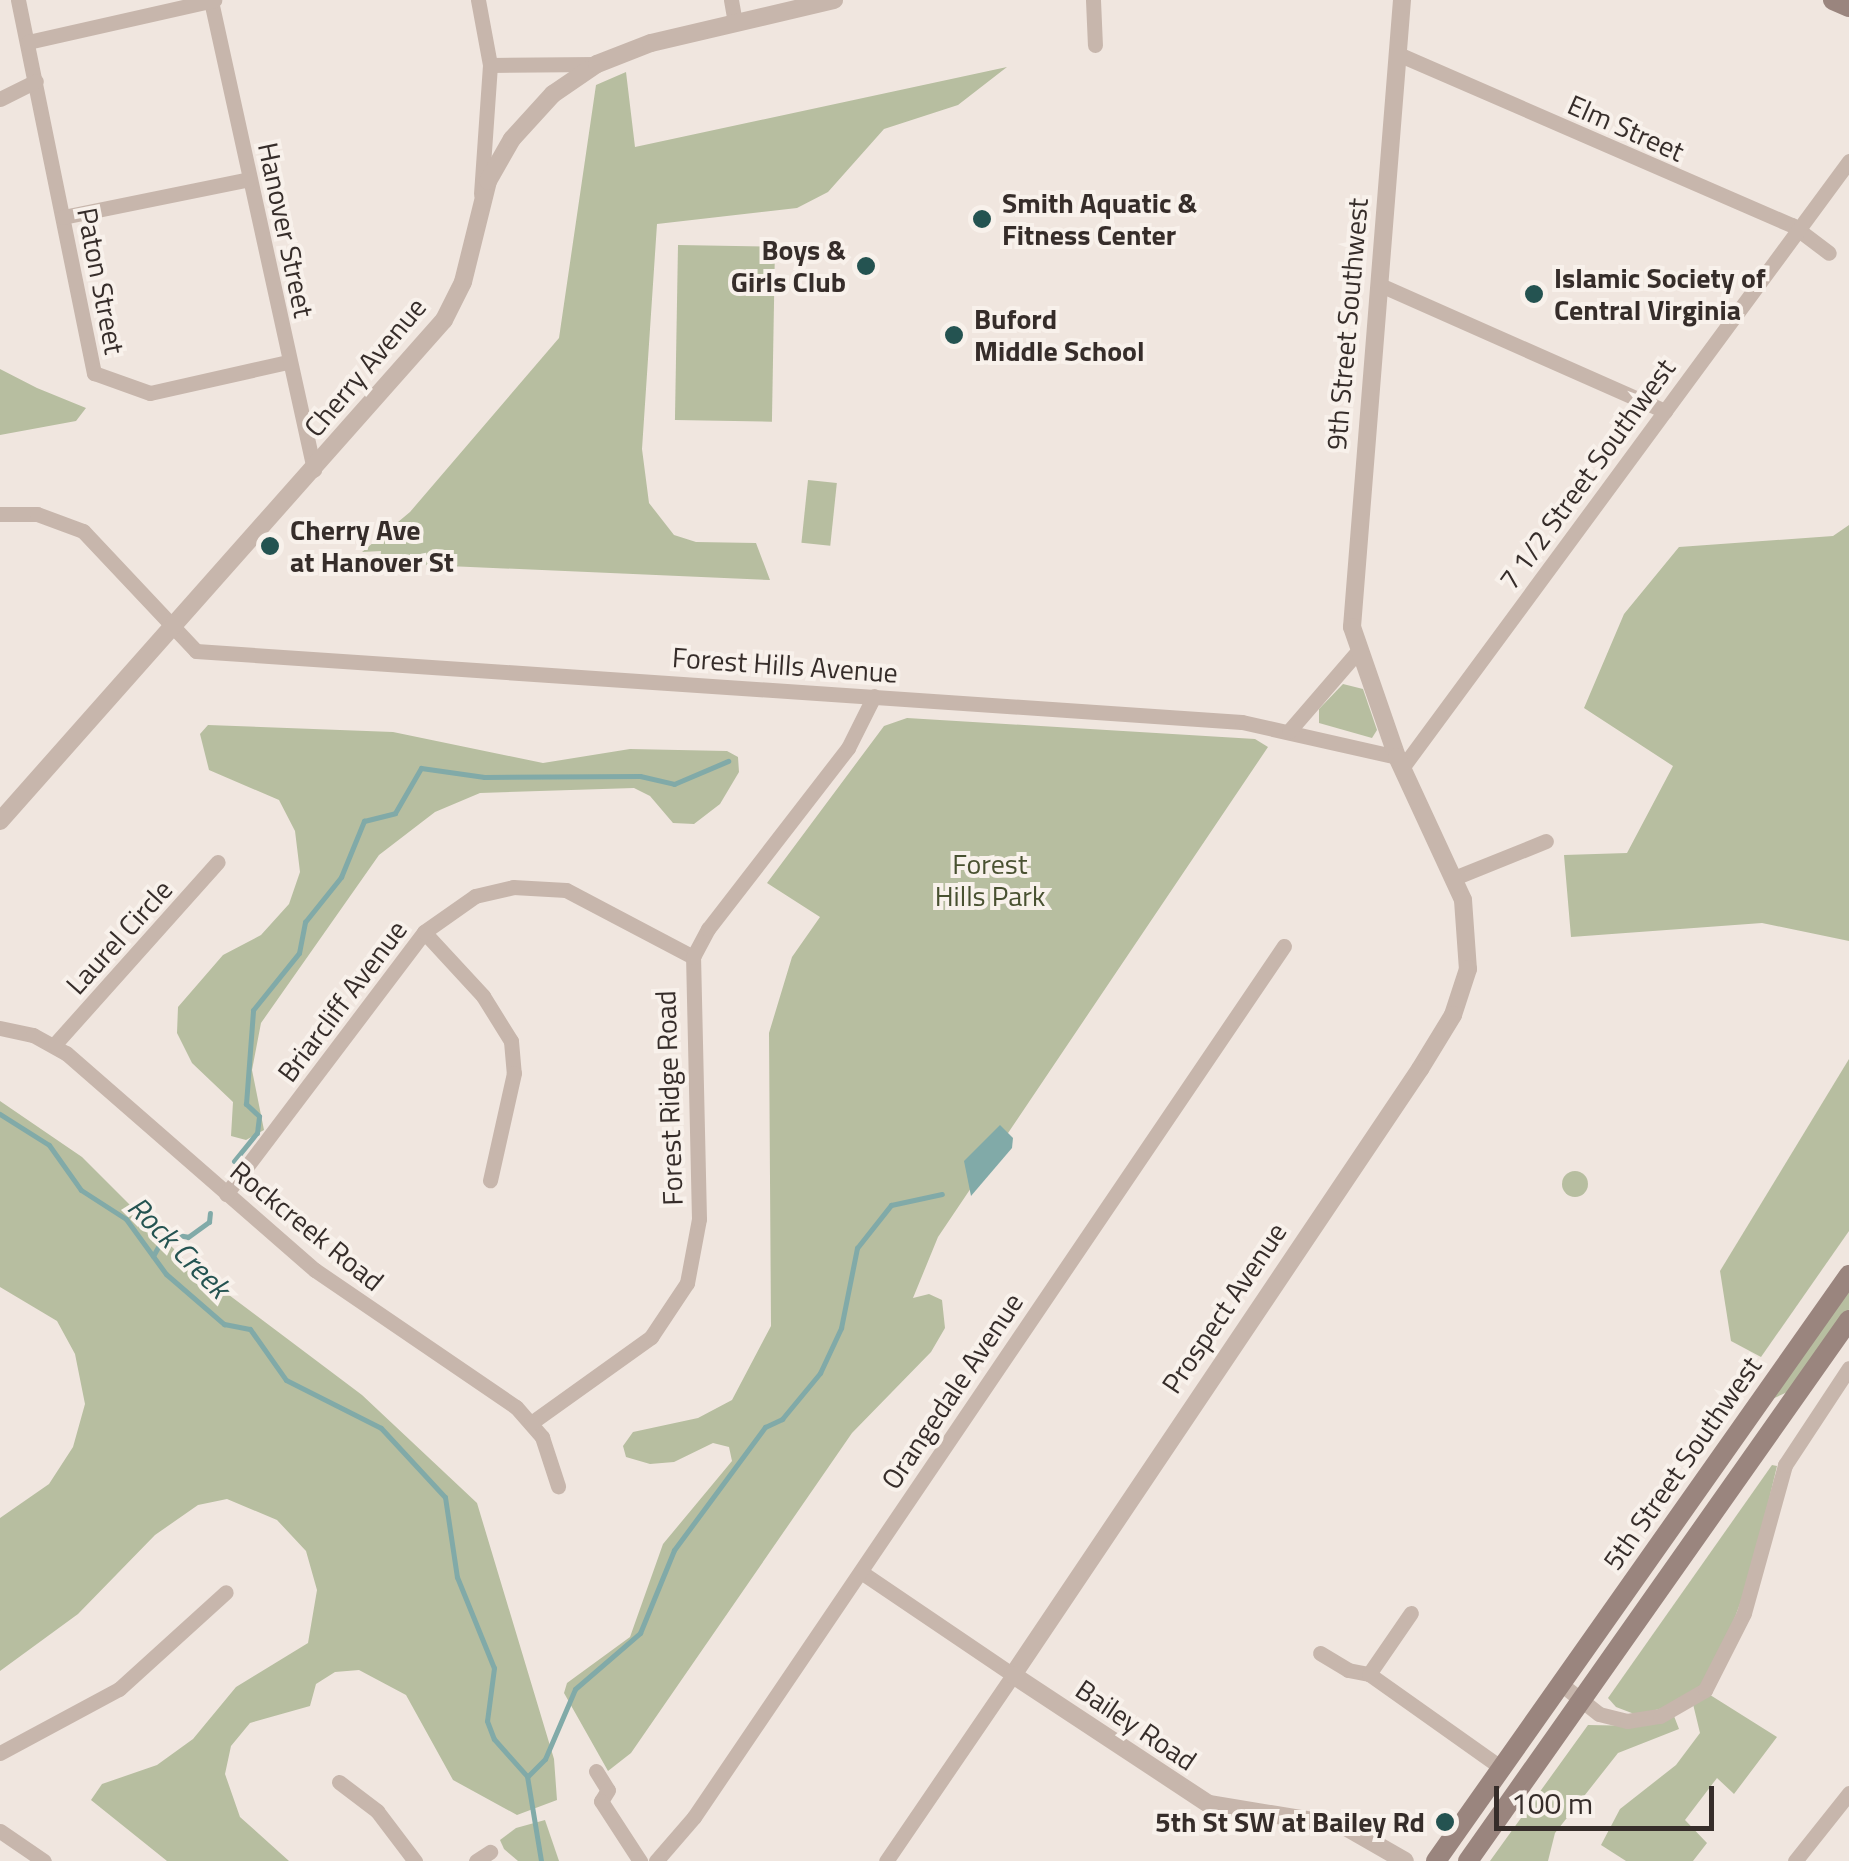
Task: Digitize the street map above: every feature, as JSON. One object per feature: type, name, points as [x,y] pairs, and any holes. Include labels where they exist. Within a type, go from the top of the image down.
[{"type":"main road","points":[[1833,0],[1849,7]]},
{"type":"main road","name":"5th Street Southwest","points":[[1436,1861],[1849,1274]]},
{"type":"main road","name":"5th Street Southwest","points":[[1468,1861],[1849,1320]]},
{"type":"street","name":"Paton Street","points":[[18,0],[94,373],[150,393],[288,362]]},
{"type":"street","points":[[28,42],[213,0]]},
{"type":"street","name":"Hanover Street","points":[[213,0],[314,470]]},
{"type":"street","points":[[478,0],[490,65],[480,202]]},
{"type":"street","points":[[731,0],[735,22]]},
{"type":"street","name":"Cherry Avenue","points":[[0,820],[174,632],[444,320],[462,282],[480,202],[499,160],[529,118],[597,64],[735,22],[834,0]]},
{"type":"street","points":[[1093,0],[1095,45]]},
{"type":"street","name":"9th Street Southwest","points":[[1399,762],[1358,652],[1355,542],[1402,0]]},
{"type":"street","name":"Elm Street","points":[[1398,54],[1799,230],[1829,253]]},
{"type":"street","points":[[490,65],[597,64]]},
{"type":"street","points":[[0,99],[36,81]]},
{"type":"street","name":"7 1/2 Street Southwest","points":[[1399,762],[1849,162]]},
{"type":"street","points":[[63,217],[249,178]]},
{"type":"street","points":[[1378,284],[1665,410]]},
{"type":"street","points":[[0,514],[37,514],[83,531],[174,632]]},
{"type":"street","name":"Forest Hills Avenue","points":[[174,632],[196,651],[1242,722],[1399,762]]},
{"type":"street","points":[[1289,731],[1358,652]]},
{"type":"street","name":"Forest Ridge Road","points":[[531,1422],[651,1336],[687,1283],[698,1219],[693,957],[708,929],[848,748],[874,696]]},
{"type":"street","name":"Prospect Avenue","points":[[886,1861],[1453,1015],[1470,946],[1454,878],[1399,762]]},
{"type":"street","points":[[1454,878],[1546,841]]},
{"type":"street","name":"Laurel Circle","points":[[55,1044],[218,862]]},
{"type":"street","name":"Briarcliff Avenue","points":[[226,1194],[424,932],[475,896],[536,886],[602,906],[693,957]]},
{"type":"street","points":[[424,932],[483,996],[511,1040],[514,1074],[490,1180]]},
{"type":"street","name":"Orangedale Avenue","points":[[656,1861],[694,1818],[1284,946]]},
{"type":"street","name":"Rockcreek Road","points":[[0,1028],[55,1044],[327,1280],[531,1422],[550,1455],[558,1486]]},
{"type":"street","points":[[1561,1684],[1612,1719],[1646,1719],[1705,1690],[1744,1613],[1785,1465],[1849,1368]]},
{"type":"street","points":[[1750,1414],[1772,1429]]},
{"type":"street","name":"Bailey Road","points":[[861,1572],[1209,1804],[1344,1826],[1404,1861]]},
{"type":"street","points":[[0,1753],[120,1689],[226,1592]]},
{"type":"street","points":[[1369,1674],[1411,1613]]},
{"type":"street","points":[[1320,1653],[1348,1670],[1369,1674],[1503,1769]]},
{"type":"street","points":[[596,1770],[608,1790],[601,1801],[640,1861]]},
{"type":"street","points":[[340,1782],[377,1811],[415,1861]]},
{"type":"street","points":[[1794,1861],[1849,1793]]},
{"type":"street","points":[[0,1831],[44,1861]]},
{"type":"green space","points":[[1007,67],[958,105],[884,129],[828,192],[797,208],[657,224],[642,449],[649,503],[674,535],[696,542],[756,543],[770,580],[380,563],[381,551],[362,552],[410,512],[559,338],[596,85],[626,72],[635,147]]},
{"type":"green space","points":[[678,245],[775,247],[772,422],[675,420]]},
{"type":"green space","points":[[0,369],[86,408],[76,421],[0,435]]},
{"type":"green space","points":[[808,480],[837,483],[830,546],[801,543]]},
{"type":"green space","points":[[1849,525],[1849,941],[1762,923],[1571,937],[1564,855],[1627,853],[1673,766],[1584,708],[1624,614],[1679,547],[1833,536]]},
{"type":"green space","points":[[1343,684],[1363,689],[1377,730],[1372,738],[1319,723],[1319,709]]},
{"type":"green space","name":"Forest Hills Park","points":[[907,718],[1255,739],[1268,747],[938,1237],[913,1298],[929,1294],[942,1300],[945,1328],[931,1352],[852,1433],[631,1753],[608,1771],[564,1693],[567,1683],[630,1637],[663,1544],[732,1461],[729,1447],[713,1443],[674,1462],[650,1464],[626,1457],[623,1446],[633,1432],[698,1418],[732,1400],[771,1326],[769,1033],[792,957],[820,917],[767,883],[884,726]]},
{"type":"green space","points":[[208,725],[393,732],[543,763],[630,749],[727,751],[738,757],[739,772],[720,804],[694,824],[673,823],[650,796],[634,788],[480,793],[435,812],[379,855],[261,1023],[252,1070],[264,1130],[246,1140],[231,1136],[233,1102],[192,1063],[177,1033],[178,1007],[223,955],[261,935],[289,904],[300,872],[295,831],[279,800],[209,770],[200,734]]},
{"type":"green space","points":[[1849,1059],[1849,1231],[1761,1357],[1731,1341],[1720,1271]]},
{"type":"green space","points":[[0,1101],[82,1157],[193,1268],[362,1395],[477,1503],[554,1759],[557,1800],[517,1815],[453,1780],[406,1695],[359,1670],[335,1672],[316,1684],[310,1706],[250,1723],[231,1746],[225,1774],[240,1817],[289,1861],[167,1861],[91,1800],[102,1784],[157,1765],[193,1739],[236,1687],[308,1643],[317,1590],[306,1551],[277,1520],[227,1499],[198,1505],[155,1535],[78,1614],[0,1671],[0,1518],[49,1484],[73,1447],[85,1404],[75,1354],[57,1321],[0,1287]]},
{"type":"green space","points":[[1575,1171],[1584,1175],[1588,1184],[1584,1193],[1575,1197],[1566,1193],[1562,1184],[1566,1175]]},
{"type":"green space","points":[[1849,1288],[1849,1309],[1792,1390],[1770,1400]]},
{"type":"green space","points":[[1772,1465],[1777,1466],[1751,1575],[1716,1667],[1706,1683],[1670,1706],[1637,1715],[1616,1707],[1608,1698]]},
{"type":"green space","points":[[1707,1693],[1777,1737],[1734,1794],[1717,1778],[1685,1820],[1707,1843],[1693,1861],[1626,1861],[1601,1845],[1620,1809],[1676,1765],[1700,1733],[1693,1704]]},
{"type":"green space","points":[[1674,1716],[1679,1729],[1618,1753],[1555,1833],[1548,1861],[1490,1861],[1588,1725],[1643,1726]]},
{"type":"green space","points":[[545,1820],[559,1861],[518,1861],[504,1849],[500,1840],[516,1828]]},
{"type":"water","points":[[1000,1125],[1013,1138],[1012,1148],[971,1196],[964,1161]]},
{"type":"waterway","points":[[234,1161],[257,1133],[259,1116],[246,1104],[253,1010],[299,953],[305,922],[341,877],[364,821],[395,813],[421,768],[484,777],[640,776],[674,784],[728,761]]},
{"type":"waterway","name":"Rock Creek","points":[[0,1114],[49,1145],[81,1190],[126,1219],[166,1274],[224,1324],[250,1329],[286,1380],[381,1428],[445,1497],[457,1577],[494,1668],[487,1721],[494,1739],[527,1776],[541,1861]]},
{"type":"waterway","points":[[528,1776],[545,1759],[575,1689],[640,1633],[674,1550],[765,1427],[782,1419],[820,1373],[841,1328],[857,1248],[891,1205],[942,1194]]},
{"type":"waterway","points":[[153,1256],[166,1233],[188,1237],[209,1222],[210,1213]]},
{"type":"place","name":"Smith Aquatic & Fitness Center","points":[[982,219]]},
{"type":"place","name":"Boys & Girls Club","points":[[866,266]]},
{"type":"place","name":"Islamic Society of Central Virginia","points":[[1534,294]]},
{"type":"place","name":"Buford Middle School","points":[[954,335]]},
{"type":"place","name":"Cherry Ave at Hanover St","points":[[270,546]]},
{"type":"place","name":"5th St SW at Bailey Rd","points":[[1445,1822]]}]
